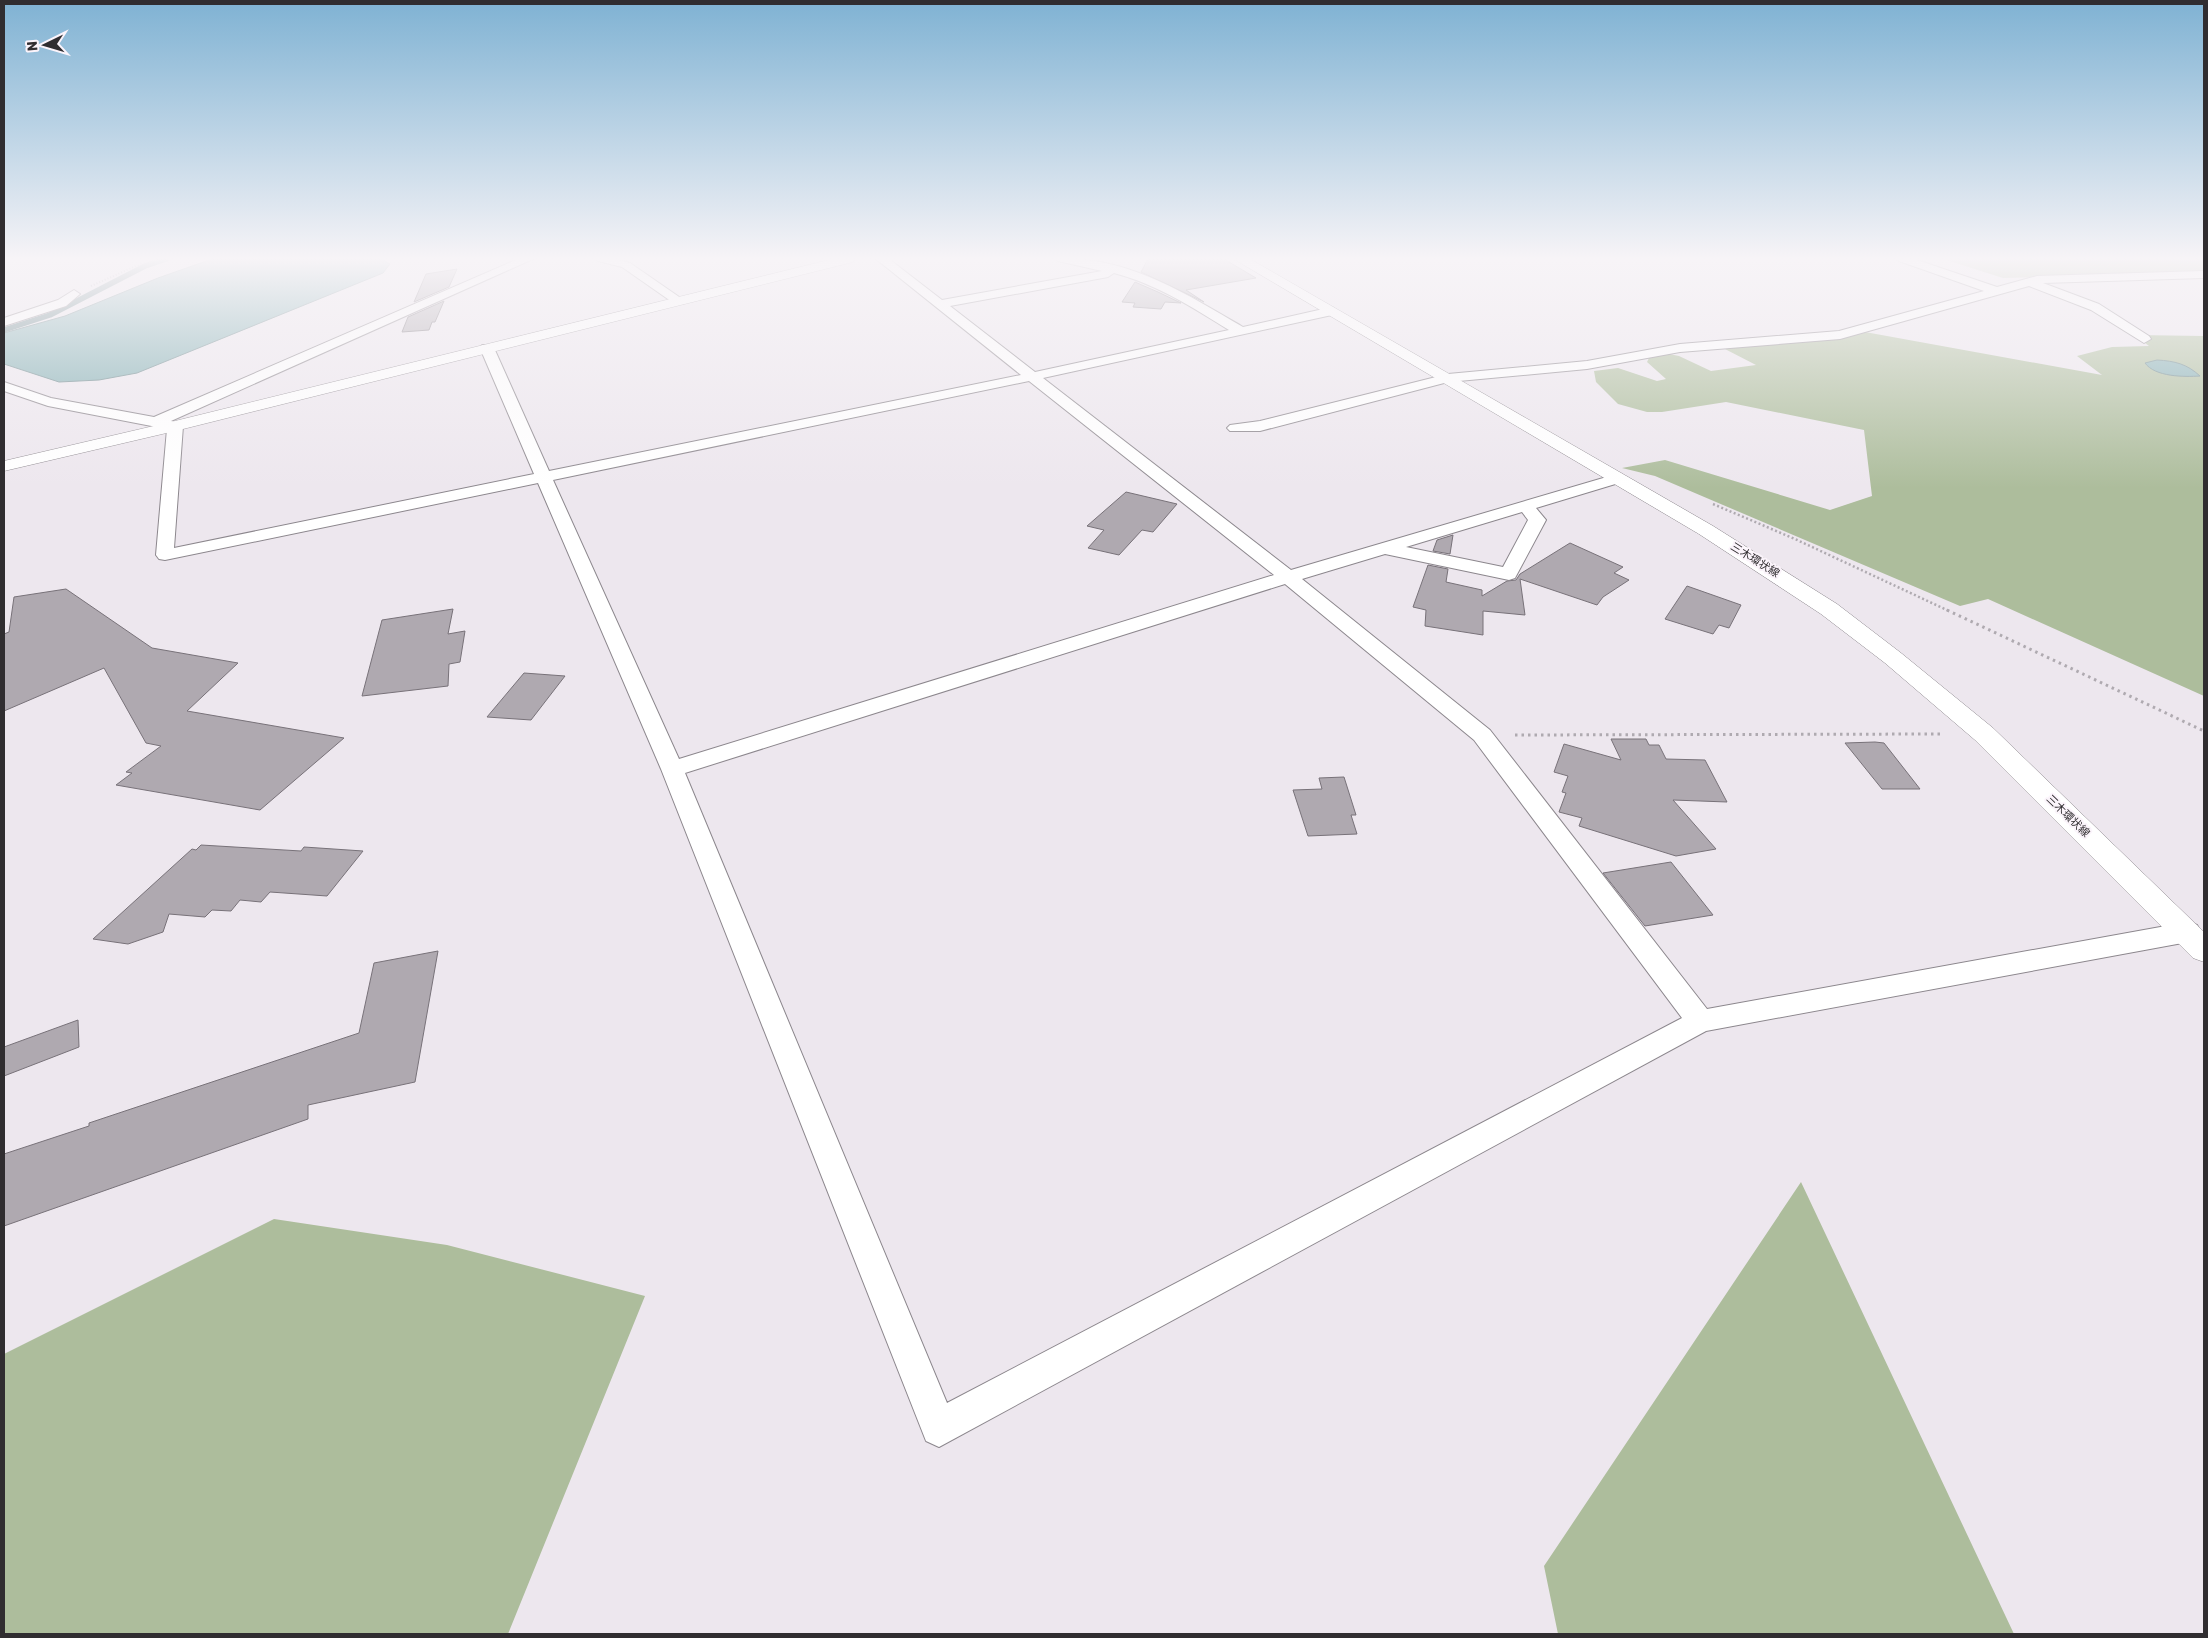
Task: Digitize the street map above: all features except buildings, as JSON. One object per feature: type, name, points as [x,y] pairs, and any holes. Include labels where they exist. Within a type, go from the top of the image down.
[{"type":"main road","points":[[4,466],[175,426],[538,335]]},
{"type":"main road","name":"三木環状線","points":[[1374,335],[1616,479],[1706,530],[1829,609],[1893,658],[1984,734],[2196,941]]},
{"type":"street","points":[[156,422],[353,335]]},
{"type":"street","points":[[981,335],[1288,577],[1482,735],[1700,1021]]},
{"type":"street","points":[[4,386],[48,402],[175,426],[165,555],[1034,376],[1215,335]]},
{"type":"street","points":[[1235,428],[1260,426],[1448,378],[1587,365],[1680,348],[1835,335]]},
{"type":"street","points":[[2139,335],[2144,339]]},
{"type":"street","points":[[487,348],[672,769],[939,1428],[1700,1021],[2196,941]]},
{"type":"street","points":[[672,769],[1288,577],[1616,479]]},
{"type":"street","points":[[1384,548],[1509,574],[1537,520],[1526,506]]},
{"type":"path","points":[[1708,502],[1804,543],[2204,731]]},
{"type":"path","points":[[1482,735],[1984,734]]},
{"type":"green space","points":[[1844,335],[1884,335],[2102,375],[2077,356],[2112,347],[2149,346],[2136,335],[2204,336],[2204,696],[1988,599],[1960,606],[1655,476],[1622,468],[1665,460],[1830,510],[1872,496],[1864,430],[1726,402],[1662,412],[1647,412],[1618,404],[1596,382],[1594,371],[1618,368],[1657,381],[1666,379],[1647,362],[1651,354],[1664,353],[1679,356],[1711,371],[1756,365],[1723,348],[1804,342]]},
{"type":"green space","points":[[1801,1182],[2014,1634],[1558,1634],[1544,1566]]},
{"type":"green space","points":[[274,1219],[447,1245],[645,1296],[508,1634],[4,1634],[4,1354]]},
{"type":"water","points":[[4,335],[229,335],[137,373],[99,380],[59,382],[4,364]]},
{"type":"water","points":[[2157,360],[2180,364],[2200,376],[2163,374],[2150,368],[2145,363]]}]
